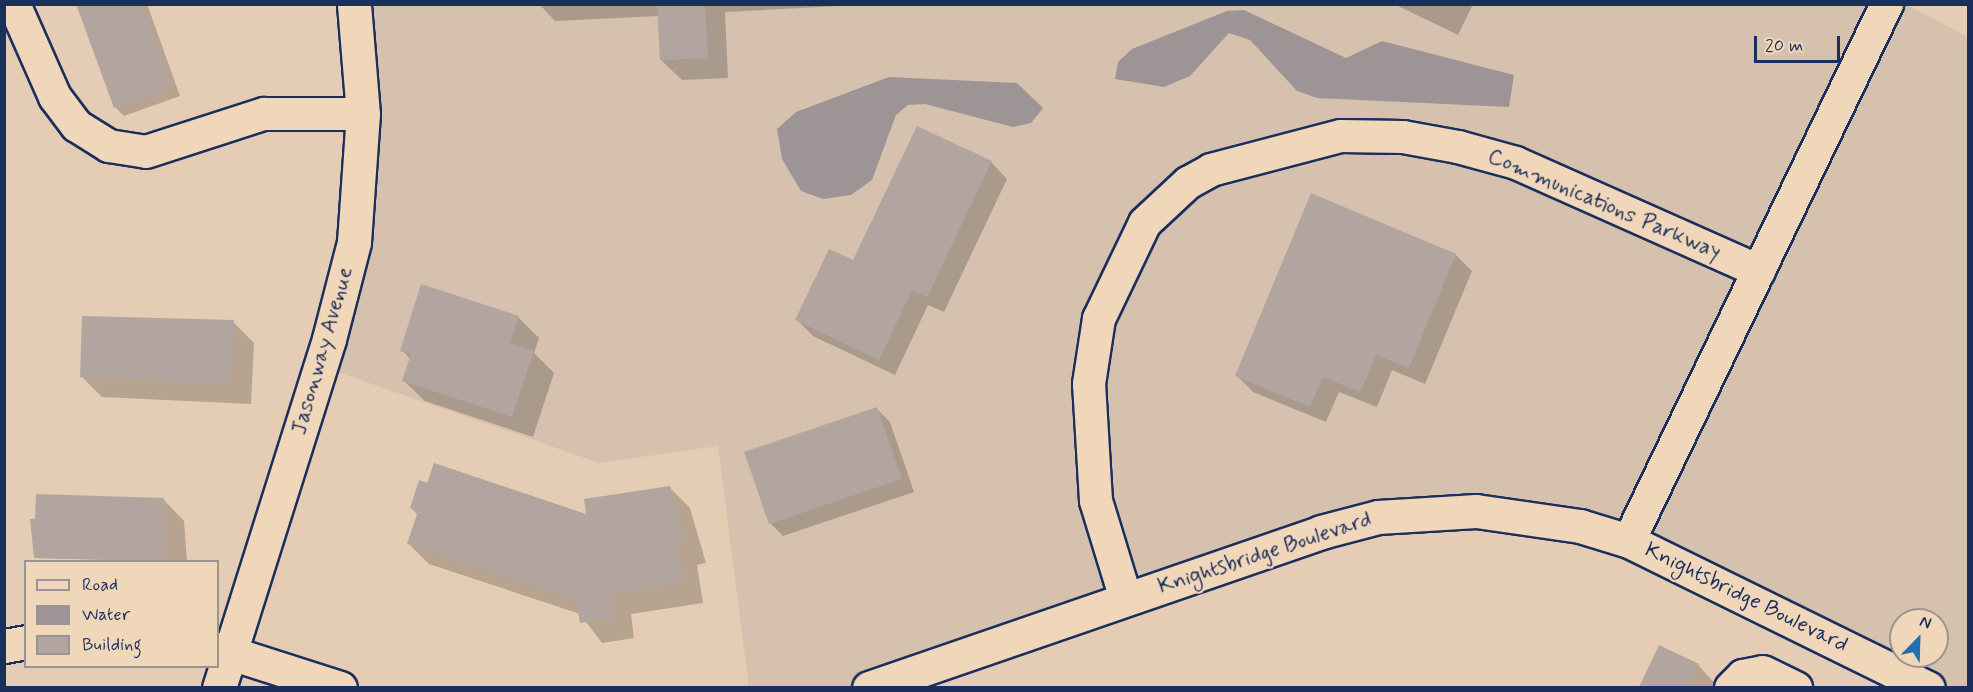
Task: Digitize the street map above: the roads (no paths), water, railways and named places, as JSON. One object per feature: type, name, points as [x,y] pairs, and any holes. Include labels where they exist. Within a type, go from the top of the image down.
[{"type":"street","points":[[14,4],[55,98],[77,126],[109,146],[146,152],[264,114],[363,114]]},
{"type":"street","name":"Jasonway Avenue","points":[[219,687],[223,650],[329,339],[354,242],[363,114],[354,4]]},
{"type":"street","points":[[1629,541],[1887,4]]},
{"type":"street","name":"Communications Parkway","points":[[1126,598],[1096,501],[1089,384],[1099,319],[1145,223],[1188,183],[1211,170],[1341,136],[1403,137],[1458,147],[1516,164],[1759,271]]},
{"type":"street","name":"Knightsbridge Boulevard","points":[[869,687],[1126,598],[1378,517],[1476,511],[1580,526],[1629,541],[1928,687]]},
{"type":"street","points":[[4,646],[24,642]]},
{"type":"street","points":[[223,650],[340,687]]},
{"type":"street","points":[[1731,687],[1743,676],[1763,672],[1796,687]]},
{"type":"water","points":[[1244,10],[1346,58],[1382,41],[1514,75],[1509,107],[1317,98],[1297,91],[1250,40],[1229,33],[1190,76],[1164,87],[1115,79],[1118,62],[1132,49],[1227,11]]},
{"type":"water","points":[[889,77],[1017,83],[1043,108],[1031,123],[1013,127],[925,104],[908,105],[896,115],[872,180],[851,195],[823,199],[801,191],[782,159],[777,129],[796,112]]}]
